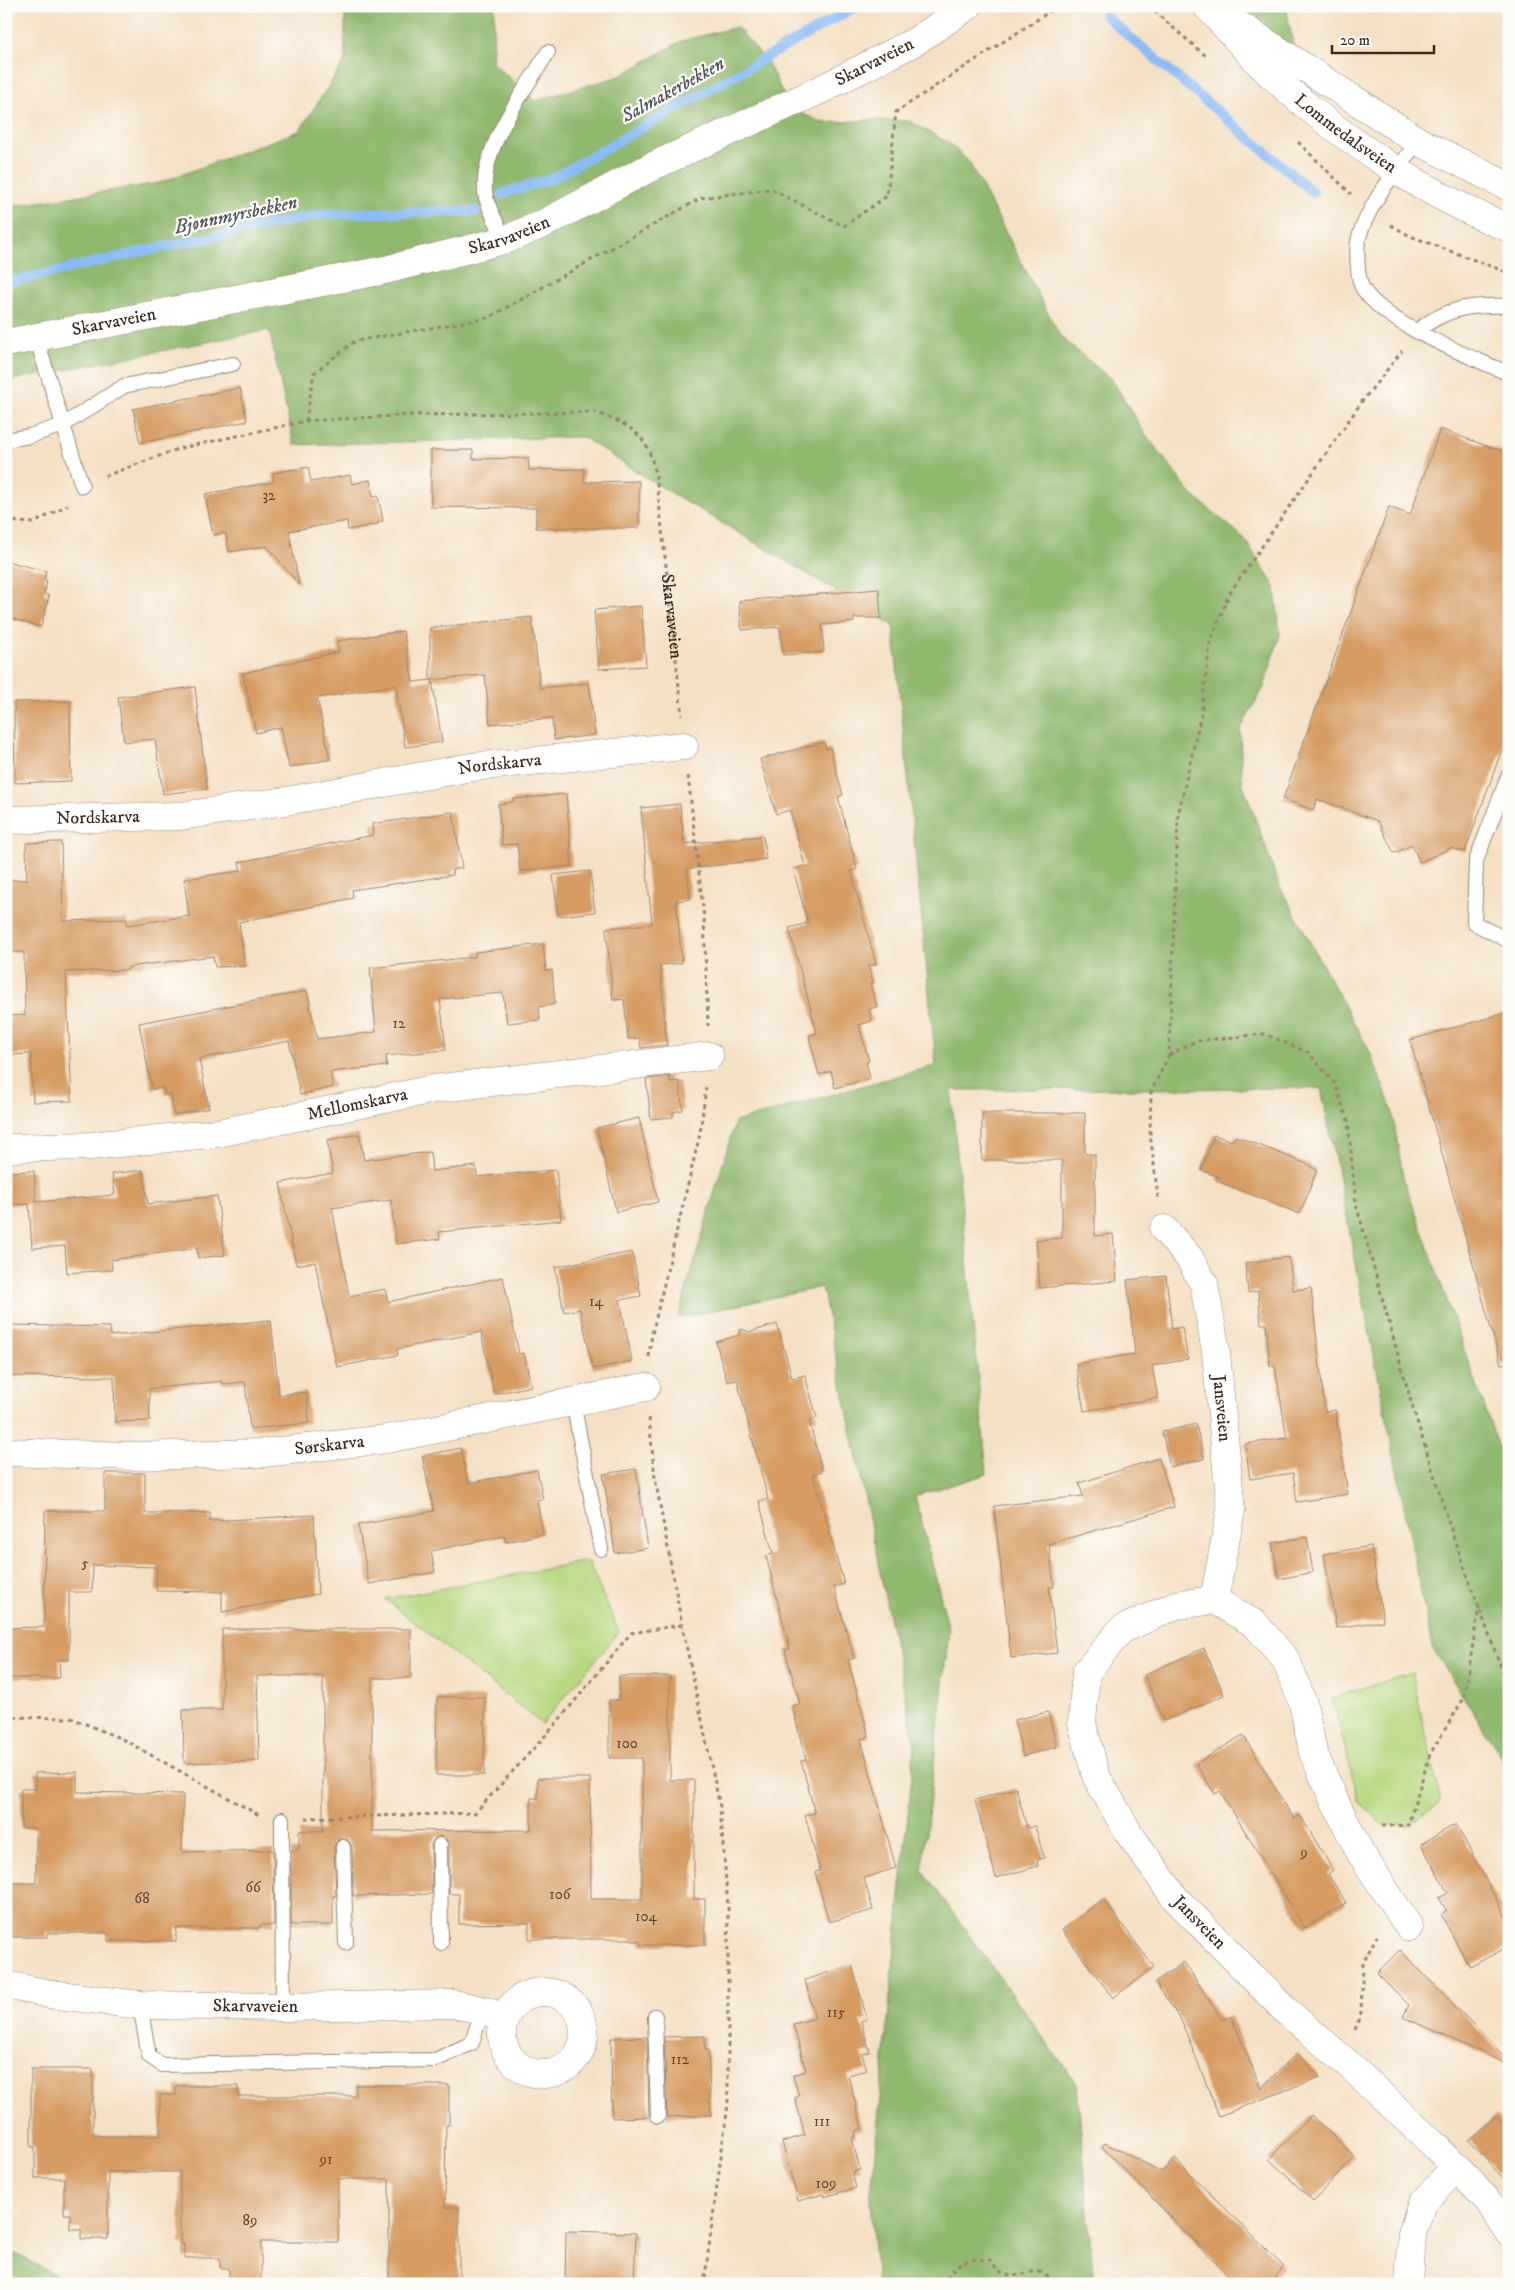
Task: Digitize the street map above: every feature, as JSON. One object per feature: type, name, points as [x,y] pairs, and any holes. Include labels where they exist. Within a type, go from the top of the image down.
[{"type":"street","name":"Skarvaveien","points":[[6,343],[386,270],[505,240],[545,223],[653,166],[859,70],[916,41],[968,6]]},
{"type":"street","name":"Lommedalsveien","points":[[1208,6],[1296,60],[1418,140],[1509,187]]},
{"type":"street","name":"Lommedalsveien","points":[[1208,6],[1277,81],[1348,136],[1397,170],[1449,201],[1509,228]]},
{"type":"street","name":"Nordskarva","points":[[6,820],[181,816],[286,801],[472,767],[684,746]]},
{"type":"street","name":"Mellomskarva","points":[[6,1148],[90,1146],[218,1133],[434,1089],[710,1056]]},
{"type":"street","name":"Jansveien","points":[[1164,1228],[1188,1256],[1204,1284],[1216,1352],[1231,1510],[1214,1600],[1176,1605],[1122,1630],[1086,1672],[1082,1723],[1096,1776],[1128,1832],[1175,1898],[1285,2010],[1346,2062],[1457,2167],[1486,2198],[1509,2233]]},
{"type":"street","name":"Sørskarva","points":[[6,1452],[131,1456],[264,1453],[387,1438],[646,1388]]},
{"type":"street","points":[[1214,1600],[1255,1624],[1286,1660],[1302,1703],[1312,1752],[1360,1852],[1409,1927]]},
{"type":"street","name":"Skarvaveien","points":[[6,1985],[50,1994],[140,2005],[283,2007],[453,2004],[494,2014]]},
{"type":"street","points":[[1409,2284],[1412,2234],[1422,2203],[1457,2167]]},
{"type":"lane","points":[[505,240],[486,198],[485,176],[502,128],[548,52]]},
{"type":"lane","points":[[1418,140],[1370,213],[1359,238],[1357,259],[1362,288],[1385,314],[1509,374]]},
{"type":"lane","points":[[1417,331],[1433,319],[1450,311],[1469,307],[1509,306]]},
{"type":"lane","points":[[36,337],[82,486]]},
{"type":"lane","points":[[6,440],[30,436],[64,425],[124,386],[233,364]]},
{"type":"lane","points":[[1509,774],[1476,861],[1474,923],[1509,941]]},
{"type":"lane","points":[[573,1402],[601,1549]]},
{"type":"lane","points":[[282,1819],[283,2007]]},
{"type":"lane","points":[[440,1845],[441,1943]]},
{"type":"lane","points":[[343,1847],[346,1943]]},
{"type":"lane","points":[[140,2005],[150,2056],[162,2065],[435,2060],[472,2043],[494,2014]]},
{"type":"lane","points":[[655,2016],[658,2116]]},
{"type":"path","points":[[306,421],[314,373],[355,341],[488,318],[701,198],[771,189],[844,226],[887,196],[896,112],[1058,6]]},
{"type":"path","points":[[1164,1228],[1154,1170],[1150,1132],[1151,1092],[1169,1055],[1178,815],[1201,715],[1210,643],[1228,594],[1363,400],[1417,331]]},
{"type":"path","name":"Skarvaveien","points":[[82,486],[181,448],[306,421],[410,415],[595,412],[635,430],[652,455],[657,483],[684,746]]},
{"type":"path","points":[[6,521],[34,523],[67,507],[82,486]]},
{"type":"path","points":[[684,746],[704,918],[710,1056],[700,1134],[652,1334],[646,1388],[654,1478],[720,1808],[728,1906],[728,2104],[704,2284]]},
{"type":"path","points":[[1169,1055],[1196,1041],[1265,1034],[1308,1053],[1335,1084],[1348,1121],[1356,1204],[1412,1405],[1455,1542],[1509,1689]]},
{"type":"path","points":[[1375,1874],[1382,1825],[1408,1825],[1430,1754],[1464,1698],[1479,1606]]},
{"type":"path","points":[[6,1717],[71,1718],[122,1739],[255,1814],[282,1819],[475,1813],[554,1726],[632,1633],[682,1625]]},
{"type":"path","points":[[1346,2062],[1361,2012],[1363,1963],[1394,1903]]},
{"type":"path","points":[[942,2284],[957,2264],[974,2259],[990,2260],[1003,2274],[1017,2276],[1036,2271],[1049,2276],[1056,2284]]},
{"type":"green space","points":[[345,6],[495,6],[492,62],[535,101],[620,76],[681,41],[737,27],[768,63],[790,108],[823,123],[871,120],[909,121],[949,143],[969,162],[1060,336],[1113,381],[1143,431],[1191,494],[1244,538],[1275,587],[1280,635],[1264,687],[1240,730],[1242,781],[1279,885],[1370,1052],[1392,1110],[1403,1177],[1498,1445],[1509,1456],[1509,1769],[1432,1647],[1321,1088],[951,1090],[987,1474],[915,1496],[949,1630],[922,1870],[1077,2084],[1094,2284],[877,2284],[870,2202],[915,1744],[822,1287],[678,1318],[735,1122],[936,1065],[893,625],[640,474],[583,437],[294,445],[269,330],[6,381],[6,207],[159,183],[299,131],[345,61]]},
{"type":"green space","points":[[1227,6],[1286,6],[1296,60]]},
{"type":"green space","points":[[588,1561],[619,1632],[542,1724],[385,1599]]},
{"type":"green space","points":[[1412,1672],[1441,1802],[1408,1825],[1383,1825],[1359,1801],[1332,1698]]},
{"type":"green space","points":[[6,2249],[74,2284],[6,2284]]},
{"type":"building","points":[[240,388],[247,421],[140,443],[133,409]]},
{"type":"building","points":[[1440,429],[1509,454],[1509,730],[1465,852],[1451,848],[1420,862],[1412,845],[1394,853],[1378,821],[1317,799],[1313,810],[1283,799],[1389,507],[1410,515]]},
{"type":"building","points":[[431,450],[473,450],[473,459],[528,458],[529,470],[584,469],[584,482],[639,481],[639,528],[536,528],[536,508],[431,507]]},
{"type":"building","points":[[308,467],[311,482],[350,475],[352,484],[370,480],[373,497],[378,496],[383,521],[378,522],[378,524],[348,530],[347,521],[289,531],[299,585],[267,546],[229,552],[226,533],[213,535],[205,494],[274,482],[273,473]]},
{"type":"building","points":[[6,561],[46,571],[44,580],[47,581],[44,594],[49,596],[41,627],[6,617]]},
{"type":"building","points":[[879,589],[881,618],[854,618],[854,622],[822,625],[824,652],[783,655],[780,627],[742,630],[739,601]]},
{"type":"building","points":[[641,606],[646,666],[599,669],[594,610]]},
{"type":"building","points":[[532,617],[540,688],[589,683],[595,735],[554,740],[552,718],[490,724],[485,675],[430,680],[430,628]]},
{"type":"building","points":[[403,631],[413,682],[432,680],[442,742],[405,747],[396,685],[317,698],[330,759],[289,768],[281,727],[256,733],[243,673],[339,652],[337,641]]},
{"type":"building","points":[[195,687],[207,789],[163,794],[155,739],[124,742],[118,697]]},
{"type":"building","points":[[70,701],[71,781],[15,783],[14,702]]},
{"type":"building","points":[[824,742],[826,749],[830,748],[843,795],[838,797],[857,869],[851,871],[876,964],[868,966],[873,983],[870,984],[877,1007],[869,1009],[872,1021],[859,1025],[869,1061],[866,1062],[870,1078],[835,1088],[831,1071],[819,1075],[809,1036],[817,1033],[789,928],[808,923],[793,869],[805,866],[790,810],[776,814],[760,759]]},
{"type":"building","points":[[566,794],[572,866],[520,871],[517,844],[502,845],[498,804],[513,802],[513,799]]},
{"type":"building","points":[[680,804],[684,844],[763,836],[766,859],[687,869],[690,899],[676,901],[682,963],[660,965],[667,1045],[641,1048],[640,1038],[628,1039],[624,999],[613,1000],[606,928],[652,924],[641,808]]},
{"type":"building","points":[[453,812],[462,868],[452,870],[453,875],[352,890],[353,898],[239,922],[245,966],[215,967],[213,956],[128,967],[128,970],[66,972],[72,1101],[33,1102],[31,1054],[6,1055],[6,1016],[25,1015],[24,952],[6,952],[6,880],[27,880],[26,843],[61,842],[63,921],[127,919],[127,925],[189,916],[184,879],[241,871],[239,862],[373,835],[372,824]]},
{"type":"building","points":[[590,871],[595,912],[558,916],[553,875]]},
{"type":"building","points":[[543,944],[546,971],[552,970],[555,1004],[539,1007],[540,1020],[507,1023],[503,993],[440,999],[446,1050],[386,1056],[387,1066],[330,1072],[333,1087],[300,1095],[289,1041],[199,1059],[209,1108],[174,1115],[171,1094],[165,1095],[163,1087],[152,1089],[139,1023],[307,991],[317,1039],[376,1032],[370,968],[475,957],[475,952]]},
{"type":"building","points":[[1509,1012],[1509,1363],[1501,1364],[1410,1040]]},
{"type":"building","points":[[670,1076],[670,1082],[679,1081],[683,1110],[673,1112],[673,1117],[651,1119],[646,1079]]},
{"type":"building","points":[[982,1113],[1085,1113],[1085,1154],[1095,1154],[1095,1236],[1113,1234],[1117,1281],[1040,1288],[1036,1240],[1062,1238],[1062,1160],[982,1160]]},
{"type":"building","points":[[639,1118],[658,1202],[616,1212],[597,1128]]},
{"type":"building","points":[[359,1134],[364,1160],[430,1152],[432,1171],[476,1166],[477,1177],[556,1170],[561,1220],[439,1232],[440,1239],[396,1244],[391,1200],[332,1208],[349,1296],[385,1289],[388,1302],[503,1277],[519,1354],[524,1353],[531,1386],[494,1394],[481,1332],[397,1349],[398,1355],[337,1367],[315,1262],[296,1265],[280,1183],[333,1173],[327,1140]]},
{"type":"building","points":[[1214,1135],[1232,1141],[1236,1136],[1312,1166],[1317,1170],[1300,1214],[1217,1181],[1219,1177],[1201,1170]]},
{"type":"building","points":[[143,1170],[148,1204],[217,1196],[225,1255],[198,1258],[197,1248],[111,1260],[112,1270],[67,1273],[65,1246],[32,1248],[29,1204],[6,1205],[6,1172],[34,1171],[36,1202],[115,1195],[112,1174]]},
{"type":"building","points":[[632,1252],[641,1296],[620,1300],[632,1361],[593,1369],[580,1309],[564,1312],[555,1267]]},
{"type":"building","points":[[1289,1257],[1293,1290],[1311,1288],[1325,1412],[1335,1410],[1348,1494],[1297,1502],[1293,1473],[1250,1479],[1245,1444],[1287,1438],[1275,1366],[1270,1366],[1266,1324],[1261,1324],[1258,1291],[1248,1293],[1245,1263]]},
{"type":"building","points":[[1166,1276],[1172,1329],[1182,1327],[1188,1359],[1152,1366],[1158,1398],[1084,1411],[1076,1364],[1135,1354],[1127,1280]]},
{"type":"building","points":[[271,1320],[279,1395],[307,1392],[309,1423],[250,1429],[245,1382],[222,1384],[222,1381],[149,1389],[150,1421],[115,1422],[114,1377],[6,1376],[6,1325],[110,1327],[111,1336]]},
{"type":"building","points":[[777,1324],[792,1378],[805,1375],[817,1418],[809,1420],[822,1471],[813,1474],[844,1584],[834,1587],[854,1658],[848,1660],[869,1737],[861,1739],[896,1868],[864,1878],[873,1910],[829,1922],[815,1872],[820,1871],[805,1815],[815,1813],[801,1761],[806,1760],[792,1706],[800,1704],[785,1650],[790,1649],[766,1556],[773,1554],[759,1501],[768,1499],[737,1380],[727,1382],[716,1342],[739,1335],[741,1329],[750,1332]]},
{"type":"building","points":[[1196,1424],[1204,1459],[1170,1467],[1162,1432]]},
{"type":"building","points":[[461,1448],[468,1483],[537,1470],[543,1499],[537,1500],[543,1534],[506,1542],[504,1536],[431,1551],[435,1572],[369,1584],[358,1525],[434,1511],[422,1456]]},
{"type":"building","points":[[1159,1458],[1174,1507],[1049,1544],[1054,1587],[1049,1587],[1057,1653],[1011,1658],[994,1506],[1083,1496],[1079,1483]]},
{"type":"building","points":[[636,1469],[648,1548],[615,1553],[603,1474]]},
{"type":"building","points":[[105,1473],[145,1473],[145,1513],[210,1513],[210,1521],[314,1515],[318,1594],[222,1612],[222,1592],[156,1591],[157,1567],[93,1565],[92,1592],[69,1592],[69,1660],[59,1660],[60,1678],[6,1678],[6,1628],[44,1627],[45,1511],[105,1511]]},
{"type":"building","points":[[1307,1537],[1313,1572],[1279,1579],[1272,1543]]},
{"type":"building","points":[[1371,1546],[1383,1621],[1336,1628],[1324,1554]]},
{"type":"building","points":[[222,1629],[411,1629],[411,1678],[372,1678],[372,1831],[531,1830],[531,1798],[538,1798],[538,1778],[590,1778],[591,1899],[642,1899],[642,1758],[609,1758],[609,1700],[619,1700],[619,1676],[670,1676],[670,1780],[694,1780],[694,1899],[705,1899],[705,1945],[640,1945],[640,1941],[632,1941],[632,1939],[529,1939],[529,1923],[459,1924],[459,1894],[449,1894],[449,1844],[447,1840],[440,1836],[435,1838],[431,1845],[432,1894],[353,1896],[352,1846],[347,1839],[339,1839],[334,1847],[336,1896],[333,1896],[333,1925],[291,1925],[291,1850],[299,1850],[299,1831],[323,1831],[323,1676],[257,1676],[259,1761],[184,1763],[183,1710],[222,1710]]},
{"type":"building","points":[[1204,1648],[1224,1695],[1164,1721],[1144,1675]]},
{"type":"building","points":[[437,1697],[485,1697],[484,1775],[436,1775]]},
{"type":"building","points":[[1048,1712],[1057,1747],[1023,1756],[1014,1720]]},
{"type":"building","points":[[1243,1735],[1294,1819],[1300,1815],[1333,1870],[1328,1874],[1346,1903],[1305,1928],[1220,1791],[1215,1794],[1196,1764]]},
{"type":"building","points":[[77,1772],[77,1792],[183,1794],[182,1852],[273,1850],[274,1925],[260,1925],[260,1928],[176,1928],[176,1941],[108,1941],[108,1933],[47,1933],[47,1937],[6,1937],[6,1883],[36,1883],[36,1828],[21,1828],[21,1789],[36,1789],[35,1773]]},
{"type":"building","points":[[1016,1788],[1027,1828],[1035,1826],[1044,1858],[1037,1860],[1038,1866],[996,1878],[975,1800]]},
{"type":"building","points":[[1456,1824],[1509,1923],[1509,1946],[1470,1967],[1441,1915],[1447,1911],[1439,1898],[1448,1893],[1421,1844]]},
{"type":"building","points":[[1103,1899],[1154,1967],[1113,1998],[1062,1930]]},
{"type":"building","points":[[1400,1950],[1509,2061],[1509,2065],[1403,2017],[1409,2005],[1377,1973]]},
{"type":"building","points":[[1184,1962],[1222,2020],[1231,2016],[1261,2088],[1297,2053],[1320,2077],[1219,2116],[1181,2020],[1155,1982]]},
{"type":"building","points":[[852,1965],[867,2019],[861,2021],[870,2052],[862,2054],[867,2070],[848,2075],[862,2129],[855,2131],[856,2137],[852,2138],[860,2170],[852,2172],[856,2188],[824,2197],[823,2194],[798,2201],[782,2142],[805,2135],[795,2098],[799,2096],[793,2075],[806,2071],[793,2024],[815,2018],[805,1980]]},
{"type":"building","points":[[705,2036],[705,2050],[708,2050],[711,2115],[667,2117],[664,2037]]},
{"type":"building","points":[[647,2037],[649,2117],[612,2118],[611,2038]]},
{"type":"building","points":[[31,2069],[93,2069],[93,2136],[160,2136],[160,2095],[176,2095],[176,2086],[238,2086],[238,2096],[356,2096],[356,2085],[449,2085],[449,2125],[446,2125],[445,2207],[459,2207],[459,2280],[444,2280],[444,2284],[389,2284],[389,2179],[338,2179],[338,2242],[261,2242],[261,2284],[229,2284],[229,2268],[220,2268],[220,2258],[184,2258],[184,2244],[180,2244],[180,2172],[108,2172],[108,2239],[81,2239],[81,2229],[70,2229],[70,2214],[64,2214],[64,2178],[35,2178],[35,2147],[31,2147]]},
{"type":"building","points":[[1311,2115],[1355,2157],[1313,2201],[1269,2159]]},
{"type":"building","points":[[1496,2116],[1509,2130],[1509,2185],[1469,2140]]},
{"type":"building","points":[[1105,2143],[1162,2172],[1175,2159],[1284,2267],[1268,2284],[1237,2284],[1102,2147]]},
{"type":"building","points":[[566,2231],[636,2233],[634,2284],[565,2284]]},
{"type":"waterway","name":"Salmakerbekken","points":[[502,194],[553,178],[857,6]]},
{"type":"waterway","points":[[1104,15],[1313,192]]},
{"type":"waterway","name":"Bjønnmyrsbekken","points":[[6,283],[144,251],[323,214],[476,211]]}]
